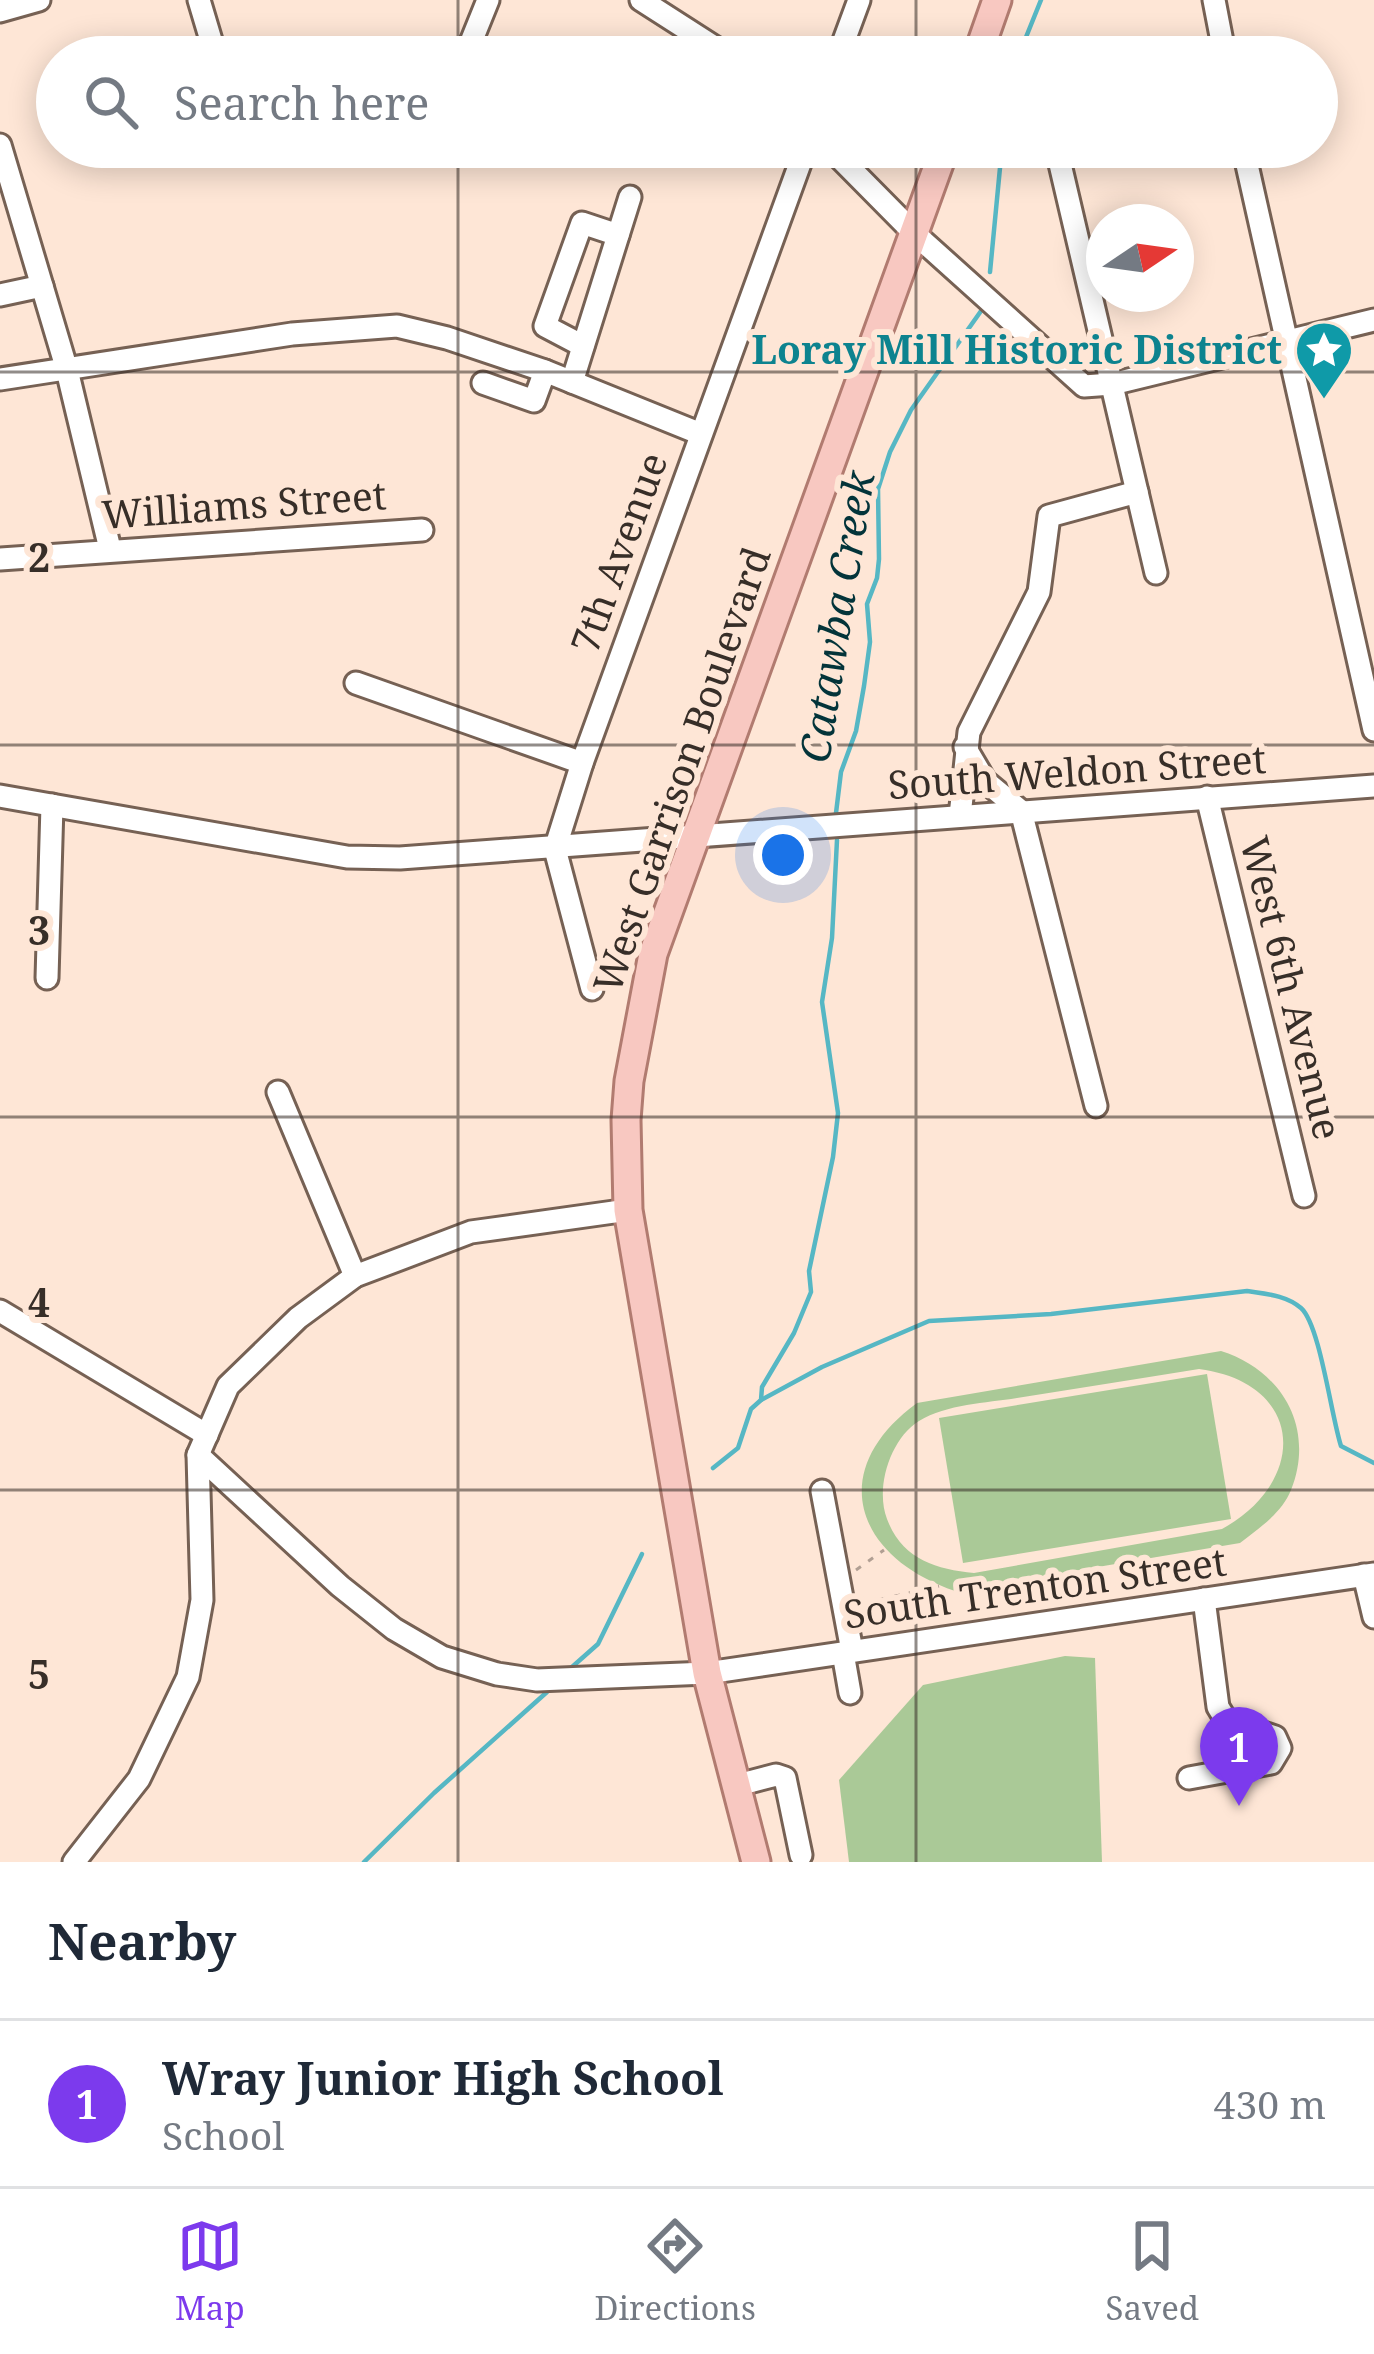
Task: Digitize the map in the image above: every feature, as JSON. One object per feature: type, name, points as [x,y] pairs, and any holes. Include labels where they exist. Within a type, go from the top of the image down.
[{"type":"main road","points":[[985,36],[998,0]]},
{"type":"main road","name":"West Garrison Boulevard","points":[[756,1862],[707,1673],[628,1210],[626,1120],[637,1029],[653,954],[938,168]]},
{"type":"street","points":[[0,10],[39,0]]},
{"type":"street","points":[[199,0],[210,36]]},
{"type":"street","points":[[473,36],[488,0]]},
{"type":"street","points":[[641,0],[697,36]]},
{"type":"street","points":[[846,36],[859,0]]},
{"type":"street","points":[[1214,0],[1221,36]]},
{"type":"street","points":[[1,150],[67,370],[110,549]]},
{"type":"street","name":"7th Avenue","points":[[555,849],[581,763],[798,168]]},
{"type":"street","points":[[850,168],[915,234],[1077,381],[1091,388],[1374,320]]},
{"type":"street","points":[[1061,168],[1156,573]]},
{"type":"street","points":[[1248,168],[1374,730]]},
{"type":"street","points":[[572,382],[630,196]]},
{"type":"street","points":[[583,346],[545,326],[582,224],[618,235]]},
{"type":"street","points":[[0,296],[42,286]]},
{"type":"street","points":[[0,379],[310,332],[397,326],[545,371],[701,434]]},
{"type":"street","points":[[483,383],[533,401],[545,371]]},
{"type":"street","points":[[960,816],[965,746],[1039,592],[1049,516],[1137,492]]},
{"type":"street","name":"Williams Street","points":[[0,559],[422,530]]},
{"type":"street","points":[[356,683],[581,763]]},
{"type":"street","points":[[965,746],[985,782],[1021,811],[1096,1106]]},
{"type":"street","name":"South Weldon Street","points":[[0,796],[347,857],[438,857],[1374,786]]},
{"type":"street","name":"West 6th Avenue","points":[[1207,797],[1304,1196]]},
{"type":"street","points":[[47,978],[52,805]]},
{"type":"street","points":[[555,849],[592,989]]},
{"type":"street","points":[[278,1092],[356,1276]]},
{"type":"street","points":[[74,1862],[139,1779],[188,1677],[202,1600],[202,1445],[229,1386],[298,1318],[356,1276],[471,1232],[628,1210]]},
{"type":"street","name":"South Trenton Street","points":[[0,1311],[202,1445],[340,1586],[394,1629],[442,1657],[497,1674],[538,1680],[707,1673],[1369,1575]]},
{"type":"street","points":[[822,1491],[844,1608],[850,1693]]},
{"type":"street","points":[[1369,1575],[1374,1617]]},
{"type":"street","points":[[1189,1778],[1271,1763],[1280,1748],[1275,1737],[1226,1720],[1219,1706],[1204,1599]]},
{"type":"street","points":[[734,1786],[776,1775],[785,1778],[801,1855]]},
{"type":"path","points":[[839,1582],[884,1550]]},
{"type":"path","points":[[844,1608],[940,1586]]},
{"type":"green space","points":[[1221,1351],[1261,1372],[1288,1404],[1296,1423],[1298,1467],[1282,1506],[1240,1543],[955,1591],[894,1557],[875,1534],[864,1509],[862,1483],[870,1456],[888,1429],[917,1403]],"holes":[[[1199,1369],[1234,1378],[1260,1393],[1276,1413],[1283,1436],[1281,1461],[1270,1486],[1250,1509],[1222,1529],[974,1573],[922,1560],[893,1533],[884,1507],[888,1465],[909,1429],[930,1415],[967,1405]]]},
{"type":"green space","points":[[1207,1374],[1231,1519],[963,1563],[939,1418]]},
{"type":"green space","points":[[1065,1656],[1095,1658],[1102,1862],[849,1862],[839,1780],[923,1685]]},
{"type":"waterway","name":"Catawba Creek","points":[[1026,36],[1041,0]]},
{"type":"waterway","name":"Catawba Creek","points":[[990,272],[1000,168]]},
{"type":"waterway","name":"Catawba Creek","points":[[836,813],[841,772],[856,731],[870,642],[867,604],[879,559],[878,489],[911,410],[981,311]]},
{"type":"waterway","name":"Catawba Creek","points":[[713,1468],[738,1448],[751,1409],[761,1400],[762,1387],[794,1333],[811,1292],[809,1271],[838,1113],[822,1002],[832,938],[837,840]]},
{"type":"waterway","points":[[761,1400],[822,1367],[929,1321],[1051,1314],[1247,1291],[1282,1298],[1301,1308],[1319,1351],[1341,1446],[1374,1463]]},
{"type":"waterway","name":"Catawba Creek","points":[[572,1667],[598,1644],[642,1554]]},
{"type":"waterway","name":"Catawba Creek","points":[[364,1862],[547,1692]]},
{"type":"place","name":"Loray Mill Historic District","points":[[1324,401]]},
{"type":"place","name":"Wray Junior High School","points":[[1239,1806]]}]
